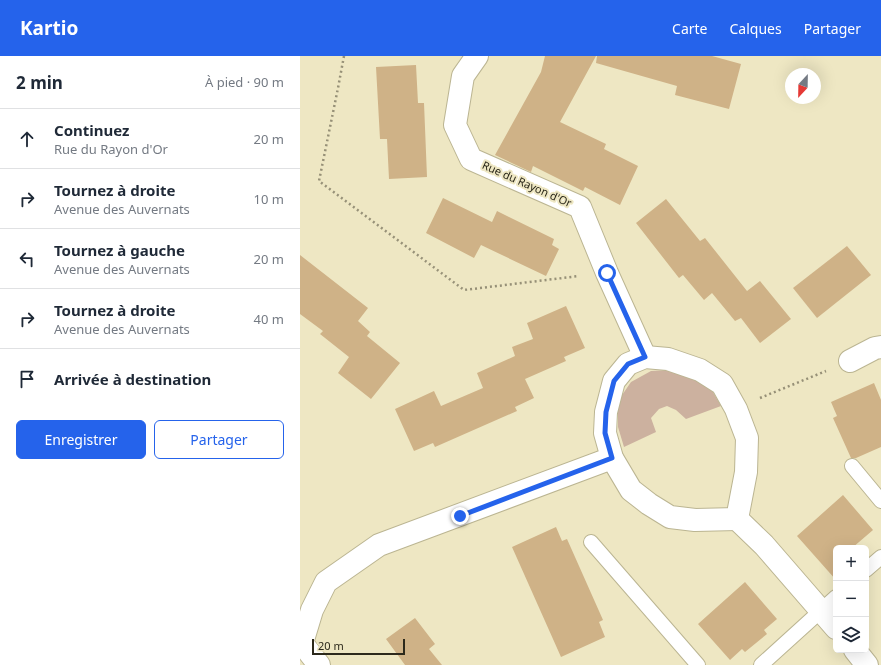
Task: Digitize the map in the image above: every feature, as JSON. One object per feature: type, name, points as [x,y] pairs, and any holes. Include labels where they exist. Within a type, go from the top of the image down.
[{"type":"street","name":"Rue du Rayon d'Or","points":[[477,56],[463,76],[454,125],[470,159],[580,207],[607,273],[645,357]]},
{"type":"street","points":[[850,361],[875,348],[881,347]]},
{"type":"street","points":[[737,519],[746,472],[747,438],[736,409],[722,384],[700,370],[668,359],[645,357],[628,364],[614,381],[606,412],[605,433],[612,458],[631,490],[649,504],[670,517],[695,520],[737,519],[828,604],[833,619]]},
{"type":"street","points":[[319,665],[302,642],[312,610],[326,582],[379,545],[612,458]]},
{"type":"street","points":[[857,653],[867,665]]},
{"type":"lane","points":[[852,466],[881,501]]},
{"type":"lane","points":[[591,542],[698,665]]},
{"type":"lane","points":[[869,567],[881,557]]},
{"type":"lane","points":[[761,665],[828,604]]},
{"type":"path","points":[[344,56],[319,181],[464,290],[607,273]]},
{"type":"path","points":[[736,409],[850,361]]},
{"type":"shaded area","points":[[669,370],[689,376],[710,387],[721,406],[686,419],[676,410],[667,406],[659,409],[651,418],[656,432],[624,447],[618,427],[618,401],[631,382],[651,371]]},
{"type":"building","points":[[545,56],[596,56],[560,122],[606,144],[604,149],[638,166],[620,205],[585,187],[583,191],[533,166],[531,172],[495,155],[541,72]]},
{"type":"building","points":[[597,56],[712,56],[741,64],[729,109],[675,95],[677,86],[596,63]]},
{"type":"building","points":[[416,65],[418,103],[424,103],[427,177],[389,179],[387,139],[380,139],[376,67]]},
{"type":"building","points":[[443,198],[492,222],[497,211],[554,239],[552,245],[559,249],[546,276],[481,245],[474,258],[426,233]]},
{"type":"building","points":[[666,199],[700,241],[705,238],[747,291],[760,281],[791,319],[760,343],[741,318],[735,321],[712,293],[704,300],[683,275],[679,278],[636,223]]},
{"type":"building","points":[[847,246],[871,275],[817,318],[793,288]]},
{"type":"building","points":[[300,255],[368,308],[358,321],[370,332],[367,336],[400,363],[371,399],[338,373],[349,357],[320,334],[323,331],[300,314]]},
{"type":"building","points":[[566,306],[585,348],[564,357],[566,361],[525,379],[534,398],[515,407],[517,411],[435,447],[433,443],[414,451],[395,409],[434,391],[441,406],[483,388],[477,373],[515,356],[512,347],[533,339],[527,323]]},
{"type":"building","points":[[874,383],[881,400],[881,447],[856,458],[851,458],[833,418],[837,416],[831,402]]},
{"type":"building","points":[[843,495],[873,530],[856,545],[833,545],[833,577],[797,536]]},
{"type":"building","points":[[556,527],[562,541],[567,539],[603,620],[599,622],[605,637],[561,657],[512,547]]},
{"type":"building","points":[[745,582],[777,619],[764,630],[767,634],[745,652],[742,649],[730,660],[698,624]]},
{"type":"building","points":[[415,618],[435,644],[429,649],[442,665],[405,665],[386,639]]},
{"type":"route","points":[[460,516],[612,458],[605,433],[606,412],[614,381],[628,364],[645,357],[607,273]]}]
